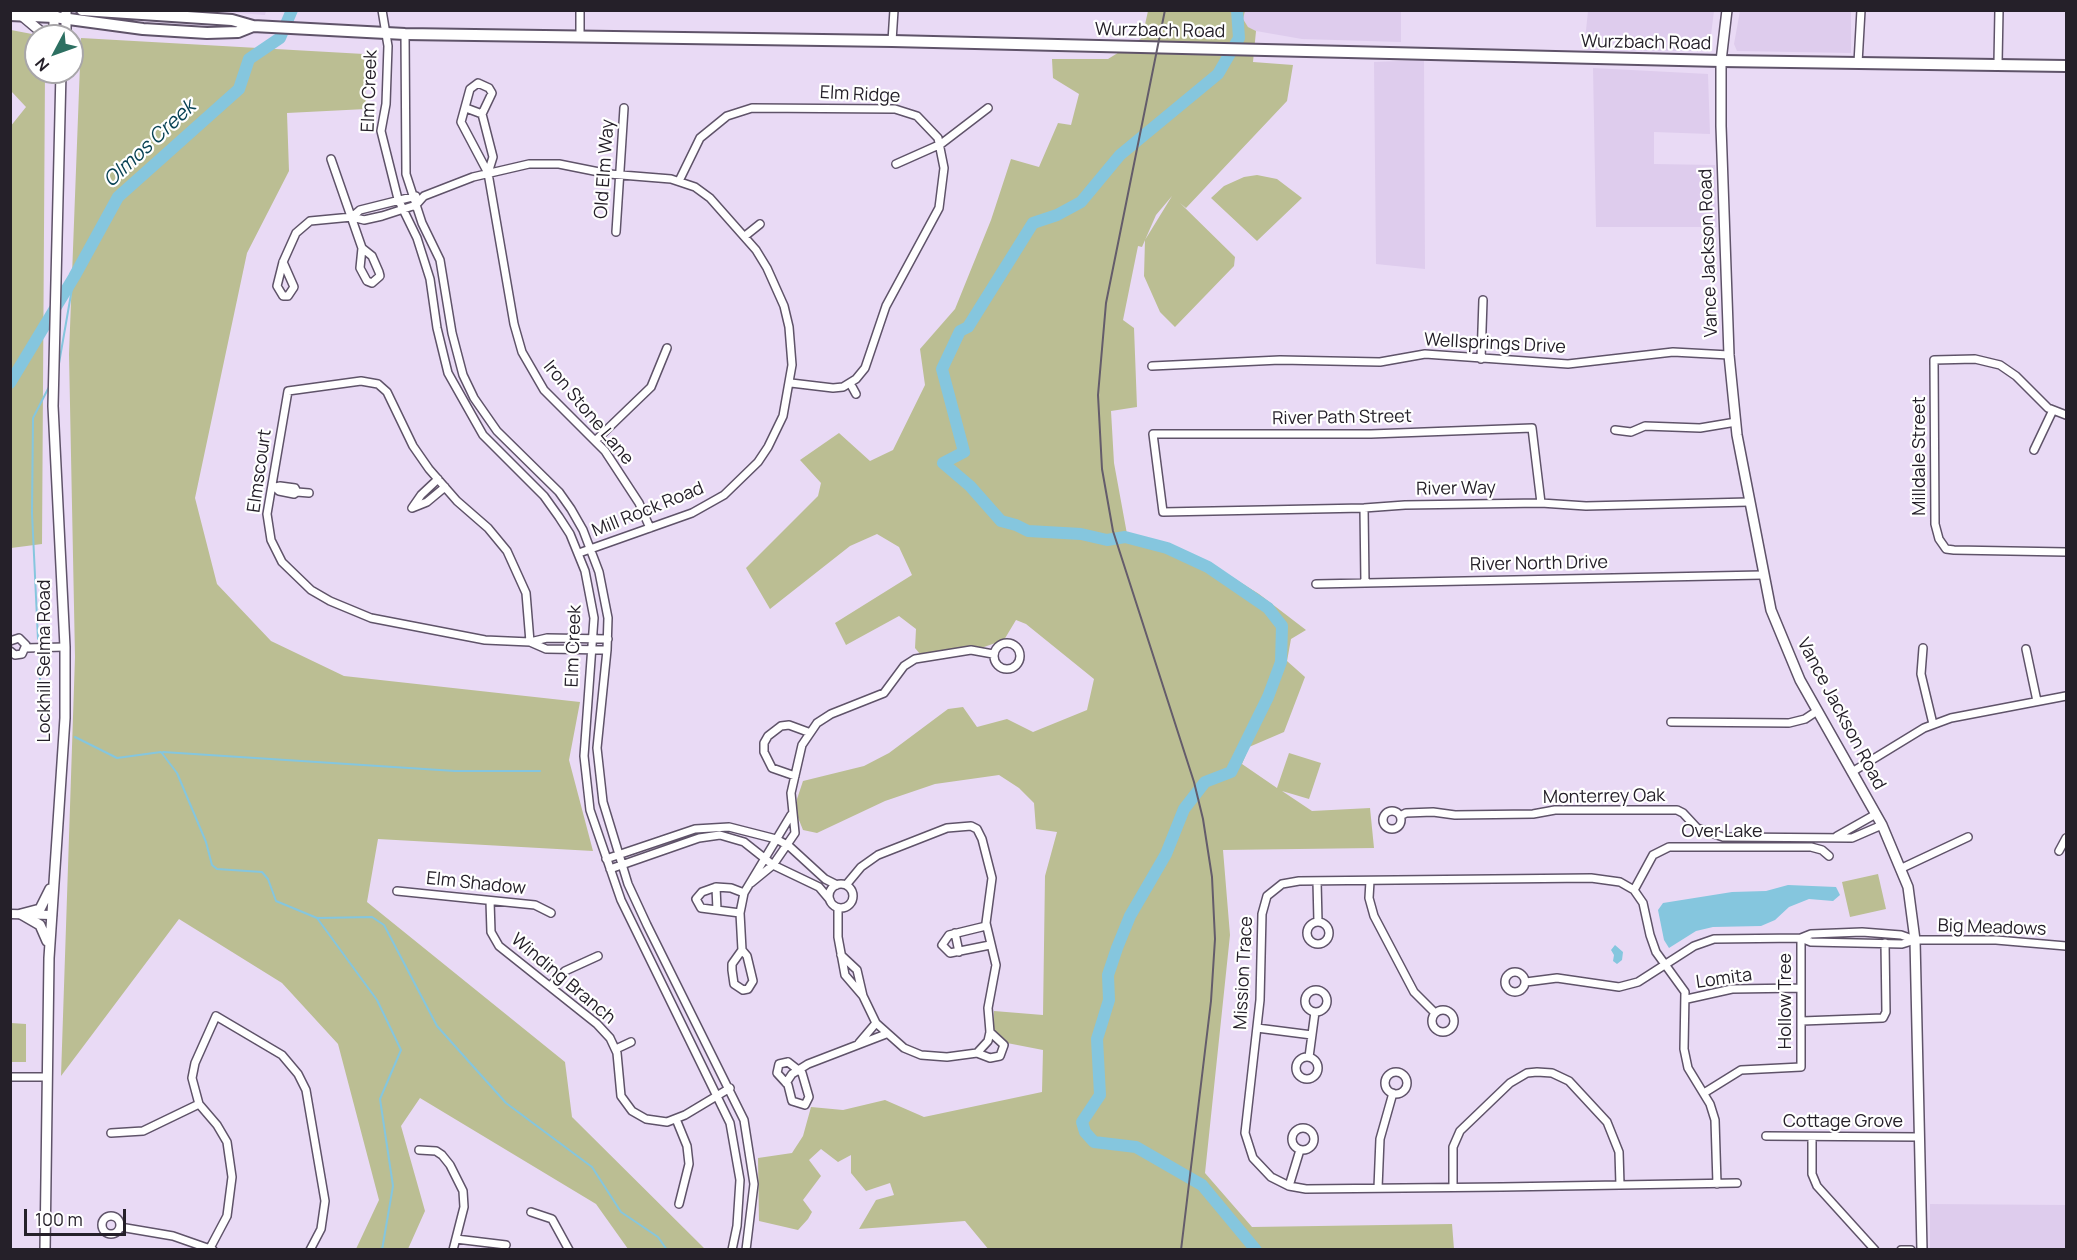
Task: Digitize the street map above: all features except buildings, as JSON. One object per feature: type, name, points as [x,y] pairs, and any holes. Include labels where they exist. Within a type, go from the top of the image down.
[{"type":"main road","name":"Vance Jackson Road","points":[[1727,10],[1721,62],[1721,126],[1729,355],[1736,423],[1770,610],[1817,711],[1882,825],[1902,868],[1911,901],[1915,940],[1922,1250]]},
{"type":"main road","name":"Wurzbach Road","points":[[88,11],[196,14],[254,26],[405,34],[892,41],[1721,62],[1998,63],[2067,66]]},
{"type":"main road","points":[[152,30],[161,23],[190,24],[196,14]]},
{"type":"main road","points":[[196,14],[200,24],[221,26],[238,32]]},
{"type":"main road","name":"Wurzbach Road","points":[[16,15],[66,15],[152,30],[207,33],[238,32],[254,26]]},
{"type":"main road","points":[[16,15],[29,24]]},
{"type":"main road","name":"Lockhill Selma Road","points":[[45,1250],[46,1077],[50,958],[65,718],[65,647],[53,406],[60,84]]},
{"type":"main road","points":[[21,914],[40,909],[54,880]]},
{"type":"main road","points":[[21,914],[43,929],[50,958]]},
{"type":"street","name":"Elm Creek","points":[[382,10],[384,33],[388,46],[388,72],[381,131],[398,199],[424,257],[430,279],[441,349],[448,373],[460,399],[483,435],[544,496],[570,534],[579,553],[590,592],[593,638],[584,756],[590,810],[606,859],[631,921],[730,1123],[740,1180],[737,1226],[732,1250]]},
{"type":"street","points":[[580,10],[580,35]]},
{"type":"street","points":[[892,41],[894,10]]},
{"type":"street","points":[[1858,63],[1861,10]]},
{"type":"street","points":[[1998,63],[1999,10]]},
{"type":"street","name":"Elm Creek","points":[[405,34],[406,174],[440,260],[456,354],[474,398],[497,431],[559,492],[583,530],[604,595],[608,650],[597,748],[603,802],[622,865],[647,926],[744,1120],[751,1156],[753,1207],[746,1250]]},
{"type":"street","points":[[388,72],[404,72]]},
{"type":"street","points":[[474,84],[489,88],[492,97],[482,114],[493,158],[488,172],[464,132],[461,122],[470,89],[474,84]]},
{"type":"street","points":[[466,108],[482,114]]},
{"type":"street","name":"Old Elm Way","points":[[616,232],[624,108]]},
{"type":"street","name":"Elm Ridge","points":[[679,181],[700,138],[727,116],[752,108],[896,109],[917,116],[926,122],[941,144]]},
{"type":"street","points":[[896,165],[941,144],[988,108]]},
{"type":"street","points":[[791,383],[833,388],[850,383],[865,368],[886,306],[939,207],[944,168],[941,144]]},
{"type":"street","points":[[331,159],[362,248]]},
{"type":"street","name":"Mill Rock Road","points":[[282,262],[302,226],[316,220],[352,217],[364,220],[382,216],[416,204],[424,196],[488,172],[544,164],[679,181],[703,193],[745,236],[767,267],[784,306],[792,348],[791,383],[776,432],[747,475],[724,495],[692,513],[579,553]]},
{"type":"street","name":"Iron Stone Lane","points":[[488,172],[514,324],[522,352],[544,390],[596,440],[624,477],[650,528]]},
{"type":"street","name":"Mill Rock Road","points":[[352,217],[360,210],[413,195],[424,196]]},
{"type":"street","points":[[379,206],[382,216]]},
{"type":"street","points":[[745,236],[760,224]]},
{"type":"street","points":[[1481,359],[1484,300]]},
{"type":"street","points":[[596,440],[651,387],[667,348]]},
{"type":"street","name":"Wellsprings Drive","points":[[1152,366],[1280,360],[1370,362],[1425,354],[1568,364],[1672,352],[1729,355]]},
{"type":"street","name":"Milldale Street","points":[[2053,410],[2033,395],[2016,375],[2000,365],[1975,359],[1934,360],[1935,524],[1939,539],[1946,549],[2067,552]]},
{"type":"street","name":"Elmscourt","points":[[530,642],[526,593],[515,565],[499,540],[445,487],[413,446],[387,392],[378,384],[361,381],[288,391],[268,523],[274,549],[293,576],[330,601],[350,611],[393,623],[485,640],[530,642],[563,638],[608,639]]},
{"type":"street","points":[[850,383],[856,394]]},
{"type":"street","points":[[2034,450],[2053,410],[2067,415]]},
{"type":"street","points":[[1615,430],[1631,432],[1644,426],[1700,428],[1736,423]]},
{"type":"street","name":"River Path Street","points":[[1163,512],[1153,434],[1371,434],[1532,428],[1541,503]]},
{"type":"street","points":[[438,479],[421,495],[412,508],[427,502],[445,487]]},
{"type":"street","points":[[273,488],[280,486],[295,488],[297,492],[309,493]]},
{"type":"street","name":"River Way","points":[[1163,512],[1541,503],[1587,506],[1749,502]]},
{"type":"street","points":[[1364,508],[1365,582]]},
{"type":"street","name":"River North Drive","points":[[1316,584],[1762,575]]},
{"type":"street","points":[[563,638],[563,650]]},
{"type":"street","points":[[11,640],[22,639],[26,648]]},
{"type":"street","name":"Elmscourt","points":[[530,642],[546,649],[608,650]]},
{"type":"street","points":[[10,651],[19,655],[26,648],[65,647]]},
{"type":"street","points":[[1923,648],[1922,674],[1933,724]]},
{"type":"street","points":[[2026,650],[2037,700]]},
{"type":"street","points":[[751,883],[773,865],[789,846],[795,833],[791,815],[795,776],[802,745],[808,732],[824,718],[884,693],[904,666],[915,659],[971,651],[993,654]]},
{"type":"street","points":[[1852,772],[1933,724],[1968,714],[2067,696]]},
{"type":"street","points":[[1671,722],[1790,723],[1805,719],[1817,711]]},
{"type":"street","points":[[795,776],[772,768],[764,752],[764,743],[768,736],[781,726],[789,725],[808,732]]},
{"type":"street","name":"Monterrey Oak","points":[[1400,816],[1433,812],[1455,815],[1533,814],[1555,810],[1677,810],[1697,828],[1718,837],[1858,837],[1882,825]]},
{"type":"street","name":"Monterrey Oak","points":[[1836,836],[1876,814]]},
{"type":"street","points":[[741,950],[747,956],[753,981],[748,989],[742,990],[734,984],[732,964],[741,950],[740,914],[744,893],[791,815]]},
{"type":"street","points":[[846,885],[861,867],[878,855],[947,828],[971,826],[977,829],[982,839],[992,878],[986,926],[996,965],[988,1008],[990,1032],[988,1041],[977,1053]]},
{"type":"street","points":[[606,859],[708,827],[736,828],[777,839],[789,846],[825,879],[837,885],[846,885],[852,892],[852,901],[845,908],[838,908]]},
{"type":"street","points":[[1852,827],[1858,837]]},
{"type":"street","points":[[610,869],[699,838],[720,835],[744,842],[773,865],[819,887],[838,908],[841,955],[845,975],[863,996]]},
{"type":"street","points":[[1902,868],[1968,837]]},
{"type":"street","points":[[2059,851],[2067,838]]},
{"type":"street","name":"Over Lake","points":[[1634,890],[1653,855],[1669,847],[1811,847],[1822,850],[1829,856]]},
{"type":"street","name":"Mission Trace","points":[[1634,890],[1620,882],[1591,878],[1317,881],[1282,884],[1267,896],[1263,905],[1262,968],[1245,1133],[1250,1152],[1261,1168],[1271,1177],[1289,1186],[1306,1188],[1737,1183]]},
{"type":"street","points":[[1317,881],[1318,922]]},
{"type":"street","points":[[1370,881],[1369,898],[1374,916],[1414,992],[1435,1013]]},
{"type":"street","points":[[830,900],[830,891],[837,885]]},
{"type":"street","points":[[740,914],[698,906],[696,899],[702,892],[716,887],[731,888],[744,893]]},
{"type":"street","points":[[716,887],[717,910]]},
{"type":"street","points":[[1634,890],[1643,903],[1652,943],[1680,984],[1687,999],[1683,1033],[1686,1061],[1704,1093],[1715,1120],[1717,1184]]},
{"type":"street","name":"Elm Shadow","points":[[397,891],[535,905],[551,913]]},
{"type":"street","name":"Winding Branch","points":[[490,901],[489,919],[494,939],[504,951],[602,1028],[616,1049],[620,1090],[625,1103],[646,1119],[656,1122],[675,1119],[730,1088]]},
{"type":"street","points":[[10,914],[52,915]]},
{"type":"street","points":[[986,926],[955,933],[946,937],[942,945],[950,953],[990,945]]},
{"type":"street","points":[[955,933],[959,952]]},
{"type":"street","name":"Big Meadows","points":[[1526,981],[1557,978],[1619,987],[1638,982],[1694,946],[1714,939],[1802,938],[1811,934],[1872,933],[1901,935],[1915,940]]},
{"type":"street","name":"Big Meadows","points":[[1802,938],[1811,942],[1902,944],[1915,940],[1996,940],[2067,946]]},
{"type":"street","name":"Hollow Tree","points":[[1704,1093],[1741,1070],[1801,1067],[1802,938]]},
{"type":"street","points":[[1802,1021],[1883,1017],[1886,1012],[1885,943]]},
{"type":"street","points":[[841,955],[857,970],[863,996],[876,1023],[904,1048],[921,1055],[947,1058],[977,1053],[990,1058],[1000,1056],[1004,1044],[990,1032]]},
{"type":"street","points":[[550,987],[565,971],[598,956]]},
{"type":"street","name":"Lomita","points":[[1687,999],[1732,989],[1802,988]]},
{"type":"street","points":[[1309,1057],[1315,1012]]},
{"type":"street","points":[[120,1227],[173,1236],[210,1249],[227,1215],[232,1177],[224,1135],[199,1104],[193,1088],[195,1063],[216,1016],[282,1055],[298,1074],[306,1090],[325,1201],[321,1229],[310,1250]]},
{"type":"street","points":[[859,1043],[876,1023]]},
{"type":"street","points":[[1257,1028],[1312,1035]]},
{"type":"street","points":[[786,1083],[799,1069],[886,1034]]},
{"type":"street","points":[[616,1049],[631,1042]]},
{"type":"street","points":[[788,1062],[799,1069],[809,1097],[805,1105],[792,1101],[786,1083],[777,1073],[779,1064],[788,1062]]},
{"type":"street","points":[[1453,1187],[1453,1147],[1460,1131],[1510,1083],[1537,1071],[1552,1073],[1569,1081],[1607,1122],[1618,1152],[1620,1185]]},
{"type":"street","points":[[10,1077],[46,1077]]},
{"type":"street","points":[[1378,1188],[1380,1139],[1393,1093]]},
{"type":"street","points":[[111,1133],[143,1131],[199,1104]]},
{"type":"street","points":[[675,1119],[687,1146],[689,1164],[679,1204]]},
{"type":"street","name":"Cottage Grove","points":[[1766,1136],[1919,1137]]},
{"type":"street","points":[[1812,1137],[1812,1174],[1817,1186],[1875,1250]]},
{"type":"street","points":[[419,1150],[428,1149],[442,1155],[450,1165],[463,1191],[464,1207],[453,1250]]},
{"type":"street","points":[[1289,1186],[1300,1150]]},
{"type":"street","points":[[531,1212],[552,1219],[569,1250]]},
{"type":"street","points":[[456,1239],[506,1245]]},
{"type":"street","points":[[1901,1250],[1911,1250]]},
{"type":"shaded area","points":[[212,11],[266,11],[265,15]]},
{"type":"shaded area","points":[[1245,11],[1401,11],[1401,42],[1302,39],[1256,31],[1248,27],[1243,19]]},
{"type":"shaded area","points":[[1588,11],[1714,11],[1709,51],[1584,50]]},
{"type":"shaded area","points":[[1740,11],[1851,11],[1851,53],[1737,51],[1734,44]]},
{"type":"shaded area","points":[[1424,60],[1425,269],[1376,264],[1374,62]]},
{"type":"shaded area","points":[[1593,68],[1708,74],[1710,134],[1654,132],[1654,164],[1715,165],[1717,227],[1596,227]]},
{"type":"shaded area","points":[[1930,1204],[2065,1205],[2065,1249],[1930,1249]]},
{"type":"green space","points":[[1148,11],[1245,11],[1243,19],[1248,27],[1256,31],[1253,62],[1293,65],[1287,101],[1186,208],[1180,203],[1235,257],[1234,266],[1175,327],[1160,312],[1144,276],[1145,240],[1142,247],[1138,246],[1123,320],[1134,328],[1137,407],[1111,411],[1114,463],[1127,534],[1176,549],[1213,565],[1259,594],[1306,630],[1291,639],[1287,661],[1305,677],[1284,732],[1249,747],[1242,764],[1277,788],[1289,753],[1321,763],[1309,799],[1282,791],[1312,811],[1370,808],[1374,848],[1223,850],[1230,935],[1205,1173],[1252,1227],[1452,1224],[1454,1249],[989,1250],[965,1221],[859,1229],[876,1200],[894,1195],[890,1183],[866,1191],[851,1173],[851,1155],[838,1162],[821,1149],[809,1160],[821,1176],[803,1200],[812,1212],[808,1219],[798,1230],[759,1221],[758,1158],[792,1153],[803,1136],[811,1107],[843,1110],[885,1100],[924,1117],[1042,1092],[1043,1050],[1007,1043],[993,1031],[994,1011],[1043,1015],[1045,876],[1057,832],[1036,829],[1034,803],[1019,788],[999,775],[935,784],[885,801],[817,833],[803,830],[797,815],[797,799],[803,781],[864,766],[889,753],[948,709],[963,707],[977,727],[1007,719],[1033,732],[1087,710],[1094,679],[1026,624],[1016,620],[1004,640],[984,647],[920,654],[915,648],[916,629],[899,616],[846,645],[835,623],[912,575],[899,547],[877,534],[850,546],[770,609],[746,568],[818,496],[821,483],[800,460],[839,433],[870,461],[893,450],[925,385],[920,349],[955,309],[991,220],[1011,159],[1039,167],[1058,123],[1071,125],[1079,94],[1053,78],[1052,59],[1108,59],[1142,38]],"holes":[[[1172,196],[1145,240],[1156,215]]]},
{"type":"green space","points":[[11,30],[24,32],[24,84],[45,84],[42,544],[11,548],[10,127],[26,107],[11,91]]},
{"type":"green space","points":[[84,38],[364,54],[366,109],[287,113],[289,171],[247,253],[195,498],[217,584],[271,641],[344,676],[580,702],[569,760],[593,851],[378,839],[367,902],[565,1062],[572,1117],[705,1249],[628,1249],[596,1204],[420,1098],[401,1126],[425,1211],[408,1249],[356,1249],[379,1200],[338,1044],[282,983],[179,919],[61,1076],[75,657],[69,354],[79,84],[84,84]]},
{"type":"green space","points":[[1257,175],[1277,179],[1302,198],[1257,241],[1211,198],[1224,186],[1244,177]]},
{"type":"green space","points":[[1878,874],[1886,909],[1850,917],[1842,882]]},
{"type":"green space","points":[[11,1023],[26,1024],[26,1062],[11,1062]]},
{"type":"water","points":[[1788,885],[1836,887],[1840,895],[1833,901],[1809,899],[1789,907],[1775,920],[1761,926],[1713,927],[1696,931],[1669,948],[1664,940],[1658,910],[1663,903],[1732,892],[1766,891]]},
{"type":"water","points":[[1615,945],[1623,952],[1622,960],[1617,964],[1613,961],[1614,955],[1611,950]]},
{"type":"waterway","name":"Olmos Creek","points":[[10,383],[74,277],[118,197],[239,89],[249,59],[280,38],[292,10]]},
{"type":"waterway","points":[[1237,10],[1239,38],[1218,74],[1120,155],[1081,202],[1057,215],[1033,223],[968,327],[960,331],[942,369],[964,452],[943,463],[970,486],[1001,521],[1028,531],[1081,534],[1107,540],[1125,537],[1167,548],[1208,567],[1268,608],[1282,626],[1281,662],[1268,697],[1231,772],[1205,782],[1184,809],[1166,854],[1130,916],[1117,948],[1108,975],[1109,1000],[1097,1039],[1100,1095],[1082,1122],[1085,1132],[1094,1142],[1136,1147],[1202,1185],[1256,1250]]},
{"type":"waterway","points":[[58,369],[74,277]]},
{"type":"waterway","points":[[38,639],[32,513],[33,418],[50,385]]},
{"type":"waterway","points":[[39,658],[42,721],[50,725]]},
{"type":"waterway","points":[[75,737],[117,758],[161,752],[177,773],[206,842],[212,865],[217,869],[262,872],[268,879],[276,901],[317,918],[372,917],[384,925],[437,1026],[506,1103],[592,1167],[621,1212],[658,1237],[667,1250]]},
{"type":"waterway","points":[[163,752],[455,771],[540,771]]},
{"type":"waterway","points":[[317,918],[377,1000],[401,1050],[380,1099],[393,1186],[382,1250]]},
{"type":"railway","points":[[1165,10],[1106,303],[1098,395],[1102,469],[1113,531],[1194,782],[1203,819],[1212,877],[1215,939],[1211,1001],[1181,1250]]}]
